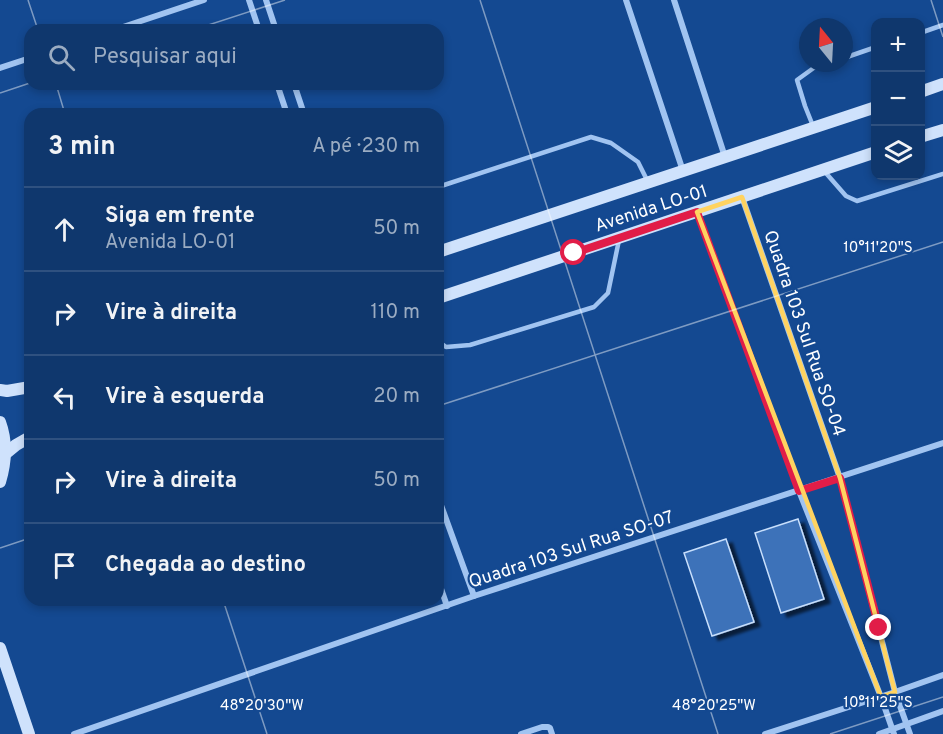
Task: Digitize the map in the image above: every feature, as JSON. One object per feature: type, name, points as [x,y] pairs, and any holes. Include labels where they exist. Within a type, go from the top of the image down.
[{"type":"street","points":[[132,24],[204,0]]},
{"type":"street","points":[[249,0],[257,24]]},
{"type":"street","points":[[266,0],[274,24]]},
{"type":"street","points":[[626,0],[683,171]]},
{"type":"street","points":[[674,0],[725,157]]},
{"type":"street","points":[[0,68],[24,60]]},
{"type":"street","points":[[925,91],[943,84]]},
{"type":"street","points":[[279,90],[285,108]]},
{"type":"street","points":[[296,90],[302,108]]},
{"type":"street","name":"Avenida LO-01","points":[[444,250],[871,109]]},
{"type":"street","points":[[925,136],[943,130]]},
{"type":"street","name":"Avenida LO-01","points":[[444,296],[871,155]]},
{"type":"street","name":"Quadra 103 Sul Rua SO-04","points":[[742,197],[840,478],[895,692],[910,734]]},
{"type":"street","points":[[697,212],[799,491],[893,732]]},
{"type":"street","points":[[0,390],[24,388]]},
{"type":"street","points":[[0,422],[5,454],[0,482]]},
{"type":"street","points":[[5,454],[24,440]]},
{"type":"street","name":"Quadra 103 Sul Rua SO-07","points":[[74,734],[474,596],[943,443]]},
{"type":"street","points":[[444,514],[474,596]]},
{"type":"street","points":[[444,597],[447,606]]},
{"type":"street","points":[[0,648],[29,734]]},
{"type":"street","points":[[765,734],[943,675]]},
{"type":"street","points":[[879,734],[893,732],[906,724],[943,711]]},
{"type":"street","points":[[521,734],[548,727],[552,734]]},
{"type":"lane","points":[[925,32],[943,25]]},
{"type":"lane","points":[[853,55],[871,49]]},
{"type":"lane","points":[[808,72],[797,80],[814,127]]},
{"type":"lane","points":[[444,185],[591,137],[611,143],[638,162],[648,183]]},
{"type":"lane","points":[[823,170],[846,196],[857,201],[943,174]]},
{"type":"lane","points":[[444,346],[470,345],[594,307],[608,293],[620,238]]},
{"type":"highlighted area","points":[[742,197],[840,478],[895,692],[881,697],[697,212]]},
{"type":"building","points":[[798,519],[824,599],[781,613],[755,533]]},
{"type":"building","points":[[726,539],[754,622],[712,636],[684,553]]},
{"type":"route","points":[[574,253],[697,212],[799,491],[840,478],[879,628]]}]
